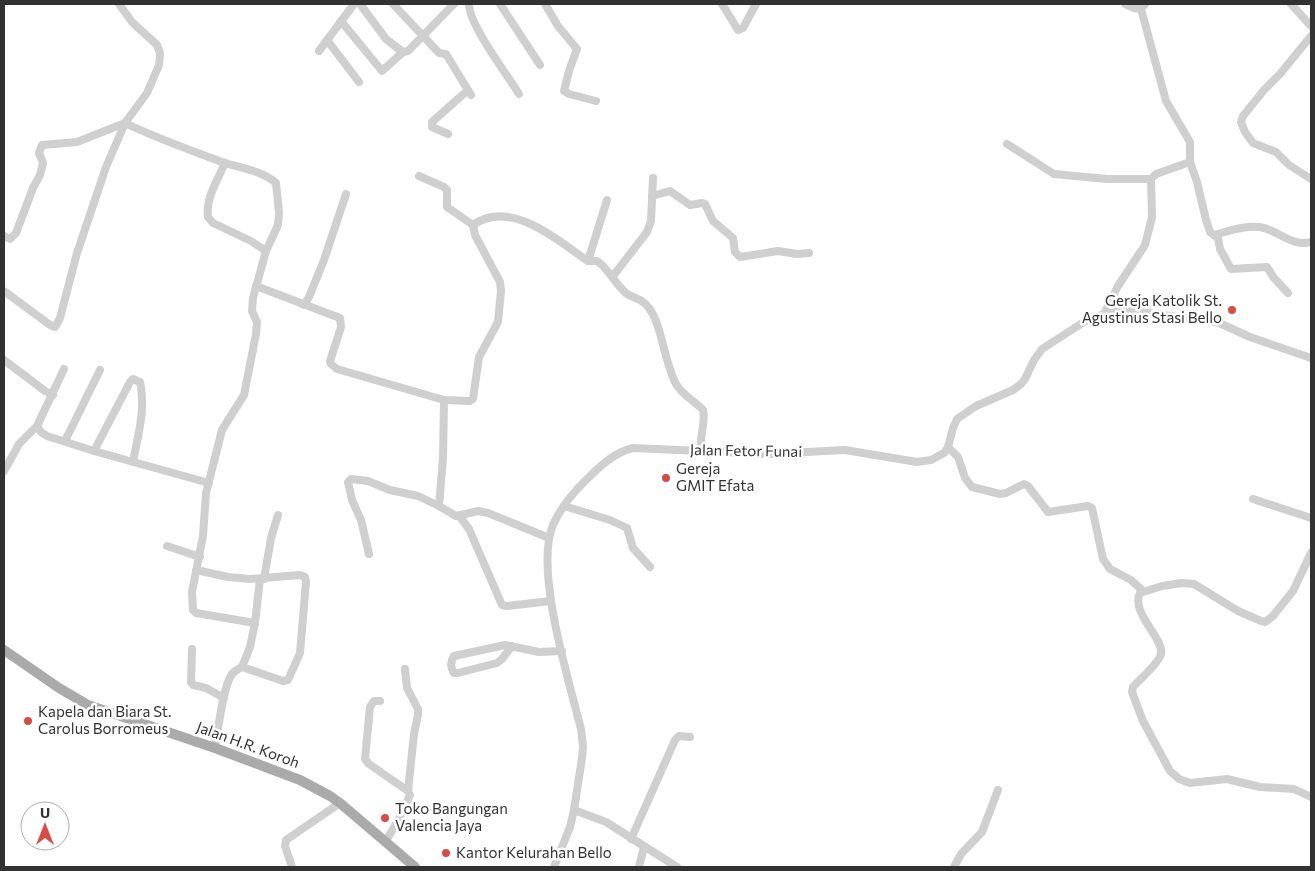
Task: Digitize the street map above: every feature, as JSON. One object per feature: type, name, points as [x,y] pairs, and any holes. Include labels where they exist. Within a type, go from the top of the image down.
[{"type":"main road","name":"Jalan H.R. Koroh","points":[[4,650],[66,693],[88,705],[215,748],[300,780],[340,803],[415,867]]},
{"type":"street","points":[[4,291],[50,325],[55,326],[60,318],[77,253],[106,167],[125,123],[143,100],[152,84],[159,65],[160,53],[157,45],[132,22],[119,4]]},
{"type":"street","points":[[319,51],[354,4]]},
{"type":"street","points":[[360,4],[386,39],[403,52]]},
{"type":"street","points":[[393,4],[439,53],[446,54],[470,93],[432,122],[432,127],[448,134]]},
{"type":"street","points":[[341,21],[382,71],[403,52],[408,51],[451,7],[442,4]]},
{"type":"street","points":[[469,4],[475,22],[519,94]]},
{"type":"street","points":[[500,4],[540,65]]},
{"type":"street","points":[[545,4],[558,26],[577,49],[564,91],[569,94],[596,100]]},
{"type":"street","points":[[722,4],[738,30],[743,28],[756,4]]},
{"type":"street","points":[[1125,4],[1134,8],[1143,6],[1166,101],[1190,142],[1190,162],[1210,232],[1218,238],[1220,249],[1231,269],[1267,268],[1288,292]]},
{"type":"street","points":[[1291,4],[1311,26]]},
{"type":"street","points":[[1311,36],[1242,116],[1241,122],[1248,138],[1276,152],[1289,164],[1311,179]]},
{"type":"street","points":[[327,40],[359,82]]},
{"type":"street","points":[[4,236],[10,239],[16,233],[40,175],[43,163],[39,153],[42,145],[77,142],[125,123],[225,163],[251,170],[276,183],[279,213],[278,225],[266,251],[252,298],[252,312],[256,322],[256,334],[244,395],[222,430],[205,499],[200,557],[192,592],[194,612],[255,624]]},
{"type":"street","points":[[1007,144],[1054,174],[1107,179],[1151,179],[1156,174],[1190,162]]},
{"type":"street","points":[[225,163],[208,203],[208,217],[213,223],[251,241],[266,251]]},
{"type":"street","points":[[256,286],[304,306],[340,318],[341,327],[330,362],[333,367],[444,400],[468,401],[473,399],[479,357],[498,322],[501,284],[475,235],[473,224],[448,207],[447,190],[444,187],[419,176]]},
{"type":"street","points":[[613,276],[647,232],[651,221],[654,178]]},
{"type":"street","points":[[1104,314],[1118,286],[1145,245],[1152,217],[1151,179]]},
{"type":"street","points":[[652,196],[670,191],[690,205],[705,204],[713,221],[733,238],[735,252],[740,257],[778,250],[797,254],[809,254]]},
{"type":"street","points":[[304,306],[324,260],[346,194]]},
{"type":"street","points":[[588,261],[607,200]]},
{"type":"street","points":[[473,224],[486,218],[500,216],[512,217],[536,225],[588,261],[597,261],[613,276],[626,293],[648,306],[653,315],[676,385],[683,395],[703,410],[705,418],[700,441],[701,450]]},
{"type":"street","points":[[1214,235],[1232,230],[1258,228],[1300,242],[1311,242]]},
{"type":"street","points":[[1143,591],[1131,580],[1106,565],[1092,508],[1088,506],[1048,512],[1028,486],[1024,484],[1003,494],[972,487],[958,458],[948,447],[957,419],[976,406],[1014,390],[1025,379],[1034,360],[1042,349],[1076,325],[1104,314],[1132,311],[1210,321],[1311,358]]},
{"type":"street","points":[[4,360],[53,395]]},
{"type":"street","points":[[4,471],[19,444],[37,426],[64,369]]},
{"type":"street","points":[[65,441],[100,370]]},
{"type":"street","points":[[94,451],[130,382],[137,380],[140,382],[142,393],[142,416],[133,462]]},
{"type":"street","points":[[439,506],[443,458],[444,400]]},
{"type":"street","points":[[37,426],[47,436],[209,483]]},
{"type":"street","name":"Jalan Fetor Funai","points":[[554,867],[570,827],[583,747],[581,729],[551,601],[547,550],[553,525],[564,506],[588,478],[606,461],[633,448],[768,454],[845,450],[917,462],[931,460],[944,453],[948,447]]},
{"type":"street","points":[[369,554],[361,520],[348,488],[350,480],[356,479],[375,483],[390,490],[418,496],[460,517],[469,528],[502,605],[551,601]]},
{"type":"street","points":[[1253,499],[1311,518]]},
{"type":"street","points":[[564,506],[610,520],[627,528],[633,548],[650,567]]},
{"type":"street","points":[[460,517],[467,514],[484,512],[549,538]]},
{"type":"street","points":[[215,748],[224,698],[232,674],[242,667],[250,647],[262,579],[278,515]]},
{"type":"street","points":[[166,546],[200,557]]},
{"type":"street","points":[[1311,553],[1293,591],[1270,619],[1265,622],[1238,611],[1194,584],[1182,583],[1143,591],[1138,597],[1140,609],[1146,623],[1160,645],[1162,653],[1134,687],[1132,694],[1143,721],[1173,774],[1182,781],[1190,783],[1227,779],[1260,787],[1294,789],[1311,797]]},
{"type":"street","points":[[196,570],[228,577],[262,579],[300,575],[305,577],[300,653],[291,675],[286,682],[242,667]]},
{"type":"street","points":[[512,646],[497,663],[458,673],[454,673],[452,669],[451,664],[454,656],[504,646],[512,646],[540,652],[562,651]]},
{"type":"street","points":[[192,649],[191,682],[193,685],[206,688],[224,698]]},
{"type":"street","points":[[386,841],[410,795],[408,791],[418,709],[407,688],[405,669]]},
{"type":"street","points":[[380,702],[374,701],[370,707],[365,759],[369,764],[408,791]]},
{"type":"street","points":[[631,839],[674,740],[681,736],[690,737]]},
{"type":"street","points":[[954,867],[962,854],[982,832],[998,790]]},
{"type":"street","points":[[292,867],[285,846],[286,840],[340,803]]},
{"type":"street","points":[[574,810],[606,822],[677,867]]},
{"type":"street","points":[[638,867],[644,847]]},
{"type":"place","name":"Gereja Katolik St. Agustinus Stasi Bello","points":[[1232,310]]},
{"type":"place","name":"Gereja GMIT Efata","points":[[666,478]]},
{"type":"place","name":"Kapela dan Biara St. Carolus Borromeus","points":[[28,721]]},
{"type":"place","name":"Toko Bangungan Valencia Jaya","points":[[385,818]]},
{"type":"place","name":"Kantor Kelurahan Bello","points":[[446,853]]}]
